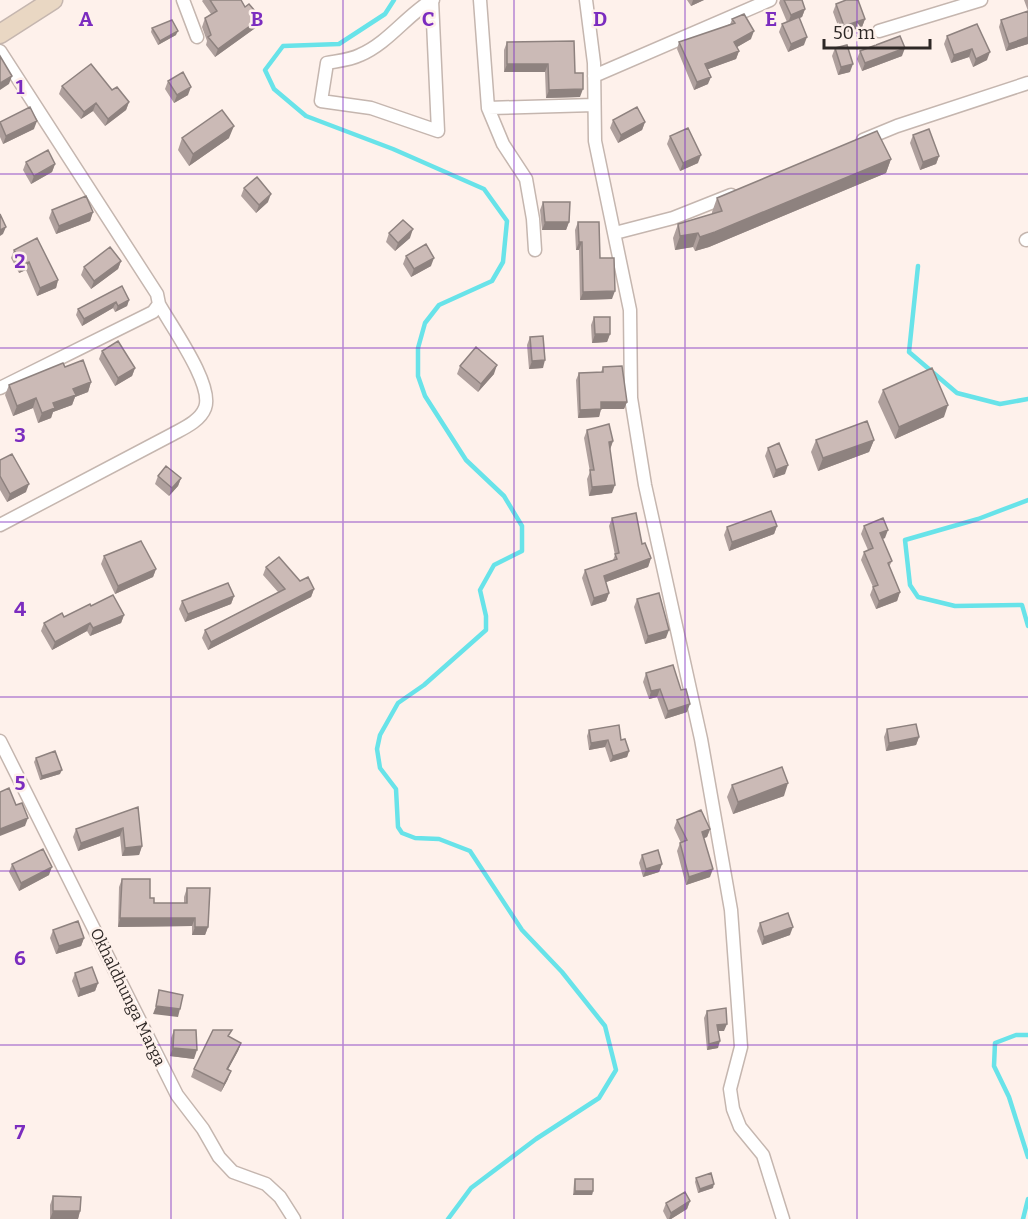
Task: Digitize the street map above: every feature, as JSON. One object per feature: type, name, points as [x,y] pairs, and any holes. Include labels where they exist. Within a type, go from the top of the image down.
[{"type":"street","points":[[0,34],[53,0]]},
{"type":"street","points":[[183,0],[196,37]]},
{"type":"street","points":[[433,0],[438,131],[371,108],[321,101],[327,63],[359,56],[388,37],[414,11],[433,0]]},
{"type":"street","points":[[480,0],[488,108],[502,144],[526,179],[533,219],[535,250]]},
{"type":"street","points":[[586,0],[594,76],[595,141],[630,310],[631,398],[645,485],[702,739],[731,910],[741,1047],[730,1089],[733,1109],[740,1127],[763,1155],[783,1219]]},
{"type":"street","points":[[594,76],[770,0]]},
{"type":"street","points":[[879,31],[981,0]]},
{"type":"street","points":[[0,51],[157,294],[159,304],[204,384],[207,400],[204,411],[192,424],[0,525]]},
{"type":"street","points":[[854,144],[897,126],[1028,83]]},
{"type":"street","points":[[488,108],[594,105]]},
{"type":"street","points":[[615,233],[673,218],[748,189]]},
{"type":"street","points":[[0,388],[153,312],[159,304]]},
{"type":"street","name":"Okhaldhunga Marga","points":[[0,741],[177,1095],[203,1129],[219,1157],[233,1172],[266,1184],[280,1197],[294,1219]]},
{"type":"building","points":[[210,0],[241,0],[245,7],[249,4],[261,18],[218,49],[208,37],[211,35],[205,18],[217,11]]},
{"type":"building","points":[[784,0],[802,0],[805,9],[791,15]]},
{"type":"building","points":[[846,0],[858,0],[865,19],[844,26],[836,4]]},
{"type":"building","points":[[1028,11],[1028,37],[1009,44],[1001,20]]},
{"type":"building","points":[[744,14],[754,31],[734,42],[739,51],[705,64],[711,77],[697,82],[679,42],[735,23],[732,19]]},
{"type":"building","points":[[799,17],[807,37],[791,44],[782,24]]},
{"type":"building","points":[[172,20],[178,31],[160,41],[152,28]]},
{"type":"building","points":[[977,24],[990,52],[976,59],[972,49],[954,55],[947,36]]},
{"type":"building","points":[[900,36],[905,48],[865,63],[860,51]]},
{"type":"building","points":[[574,41],[575,73],[583,73],[583,89],[549,90],[548,64],[507,64],[507,42]]},
{"type":"building","points":[[847,45],[853,64],[841,67],[835,48]]},
{"type":"building","points":[[0,56],[12,76],[0,83]]},
{"type":"building","points":[[91,64],[112,90],[117,87],[129,102],[108,119],[96,103],[84,112],[62,86]]},
{"type":"building","points":[[183,72],[191,87],[177,95],[168,81]]},
{"type":"building","points":[[30,107],[37,121],[6,136],[0,122]]},
{"type":"building","points":[[637,107],[645,122],[621,135],[613,120]]},
{"type":"building","points":[[222,110],[234,126],[193,154],[182,138]]},
{"type":"building","points":[[688,128],[701,155],[683,163],[670,136]]},
{"type":"building","points":[[929,129],[939,156],[923,162],[913,135]]},
{"type":"building","points":[[877,131],[891,159],[715,232],[700,237],[698,233],[680,236],[678,224],[722,211],[717,198]]},
{"type":"building","points":[[48,150],[55,164],[34,176],[26,162]]},
{"type":"building","points":[[257,177],[271,194],[259,205],[244,188]]},
{"type":"building","points":[[86,196],[93,212],[59,226],[52,210]]},
{"type":"building","points":[[543,202],[570,202],[569,222],[545,222]]},
{"type":"building","points":[[0,214],[6,227],[0,230]]},
{"type":"building","points":[[403,220],[413,229],[398,243],[389,233]]},
{"type":"building","points":[[578,222],[599,222],[600,258],[614,258],[615,291],[583,292],[582,242],[579,242]]},
{"type":"building","points":[[37,238],[58,280],[40,288],[29,262],[22,265],[14,250]]},
{"type":"building","points":[[426,244],[434,258],[414,269],[406,256]]},
{"type":"building","points":[[110,247],[121,261],[94,281],[84,267]]},
{"type":"building","points":[[122,286],[129,300],[118,306],[116,302],[84,319],[78,309]]},
{"type":"building","points":[[594,317],[610,317],[610,334],[595,334]]},
{"type":"building","points":[[543,336],[545,360],[532,361],[530,337]]},
{"type":"building","points":[[118,341],[135,368],[118,378],[102,351]]},
{"type":"building","points":[[476,347],[497,365],[481,384],[460,366]]},
{"type":"building","points":[[83,360],[91,382],[73,389],[76,395],[53,403],[55,408],[42,413],[36,398],[17,406],[9,385],[63,363],[65,367]]},
{"type":"building","points":[[622,366],[627,402],[601,402],[601,409],[580,410],[579,373],[603,372],[603,367]]},
{"type":"building","points":[[932,368],[948,405],[899,427],[883,390]]},
{"type":"building","points":[[867,421],[874,440],[823,458],[816,440]]},
{"type":"building","points":[[609,424],[613,441],[609,442],[615,485],[592,487],[590,470],[594,470],[587,430]]},
{"type":"building","points":[[779,443],[788,465],[776,470],[768,448]]},
{"type":"building","points":[[12,454],[29,484],[10,494],[0,476],[0,460]]},
{"type":"building","points":[[166,466],[181,478],[172,488],[158,476]]},
{"type":"building","points":[[771,511],[777,526],[732,542],[727,527]]},
{"type":"building","points":[[636,513],[642,544],[645,543],[651,558],[604,576],[609,593],[594,598],[585,570],[617,559],[615,554],[619,553],[612,518]]},
{"type":"building","points":[[883,518],[888,530],[880,533],[892,561],[888,563],[900,592],[879,601],[873,587],[878,585],[864,552],[873,548],[864,526]]},
{"type":"building","points":[[141,541],[156,569],[118,586],[104,556]]},
{"type":"building","points":[[279,557],[300,581],[308,577],[314,589],[211,642],[205,630],[285,589],[266,567]]},
{"type":"building","points":[[228,583],[234,596],[188,614],[182,601]]},
{"type":"building","points":[[659,593],[669,630],[648,636],[637,599]]},
{"type":"building","points":[[113,595],[124,615],[93,628],[90,623],[55,642],[44,623],[62,613],[64,617]]},
{"type":"building","points":[[673,665],[681,690],[686,689],[690,704],[668,711],[660,689],[651,691],[646,673]]},
{"type":"building","points":[[916,724],[919,737],[889,743],[887,729]]},
{"type":"building","points":[[619,725],[621,740],[625,739],[629,751],[613,756],[608,740],[591,743],[589,730]]},
{"type":"building","points":[[55,751],[62,770],[42,776],[36,758]]},
{"type":"building","points":[[782,767],[788,783],[738,802],[732,785]]},
{"type":"building","points":[[9,788],[16,805],[22,803],[28,818],[0,829],[0,792]]},
{"type":"building","points":[[138,807],[142,846],[125,848],[123,828],[81,843],[76,829]]},
{"type":"building","points":[[701,810],[710,829],[702,832],[713,869],[689,877],[680,843],[687,840],[677,820]]},
{"type":"building","points":[[43,849],[52,867],[21,883],[12,864]]},
{"type":"building","points":[[658,850],[662,864],[646,869],[642,855]]},
{"type":"building","points":[[122,879],[150,879],[150,898],[154,898],[154,903],[187,903],[187,888],[210,888],[208,927],[195,927],[195,918],[120,918]]},
{"type":"building","points":[[788,913],[793,927],[764,937],[760,923]]},
{"type":"building","points":[[78,921],[84,938],[59,946],[53,930]]},
{"type":"building","points":[[92,967],[98,983],[80,989],[75,973]]},
{"type":"building","points":[[159,990],[183,995],[180,1009],[156,1006]]},
{"type":"building","points":[[726,1008],[727,1024],[717,1025],[720,1041],[709,1044],[707,1011]]},
{"type":"building","points":[[174,1030],[196,1030],[197,1050],[173,1048]]},
{"type":"building","points":[[213,1030],[232,1030],[228,1036],[241,1043],[227,1069],[231,1071],[224,1084],[194,1069]]},
{"type":"building","points":[[711,1173],[714,1184],[700,1189],[696,1178]]},
{"type":"building","points":[[575,1179],[593,1179],[593,1191],[575,1191]]},
{"type":"building","points":[[685,1192],[690,1201],[671,1213],[666,1203]]},
{"type":"building","points":[[53,1196],[81,1197],[80,1211],[53,1211]]},
{"type":"waterway","points":[[394,0],[385,14],[339,44],[283,46],[265,70],[274,89],[306,116],[393,149],[484,189],[507,221],[503,262],[492,281],[439,305],[425,323],[418,348],[418,376],[425,396],[466,460],[504,496],[522,526],[522,551],[494,565],[480,590],[486,616],[486,630],[424,685],[398,703],[380,735],[377,749],[380,768],[396,789],[398,827],[402,833],[415,838],[439,839],[470,851],[522,930],[562,972],[605,1026],[616,1070],[599,1098],[536,1139],[471,1188],[448,1219]]},
{"type":"waterway","points":[[918,266],[909,352],[957,393],[1000,404],[1028,399]]},
{"type":"waterway","points":[[1028,500],[978,519],[905,540],[910,585],[918,597],[955,606],[1022,605],[1028,626]]},
{"type":"waterway","points":[[1028,1035],[1016,1035],[995,1043],[994,1066],[1009,1097],[1028,1157]]},
{"type":"waterway","points":[[1023,1219],[1028,1199]]}]
